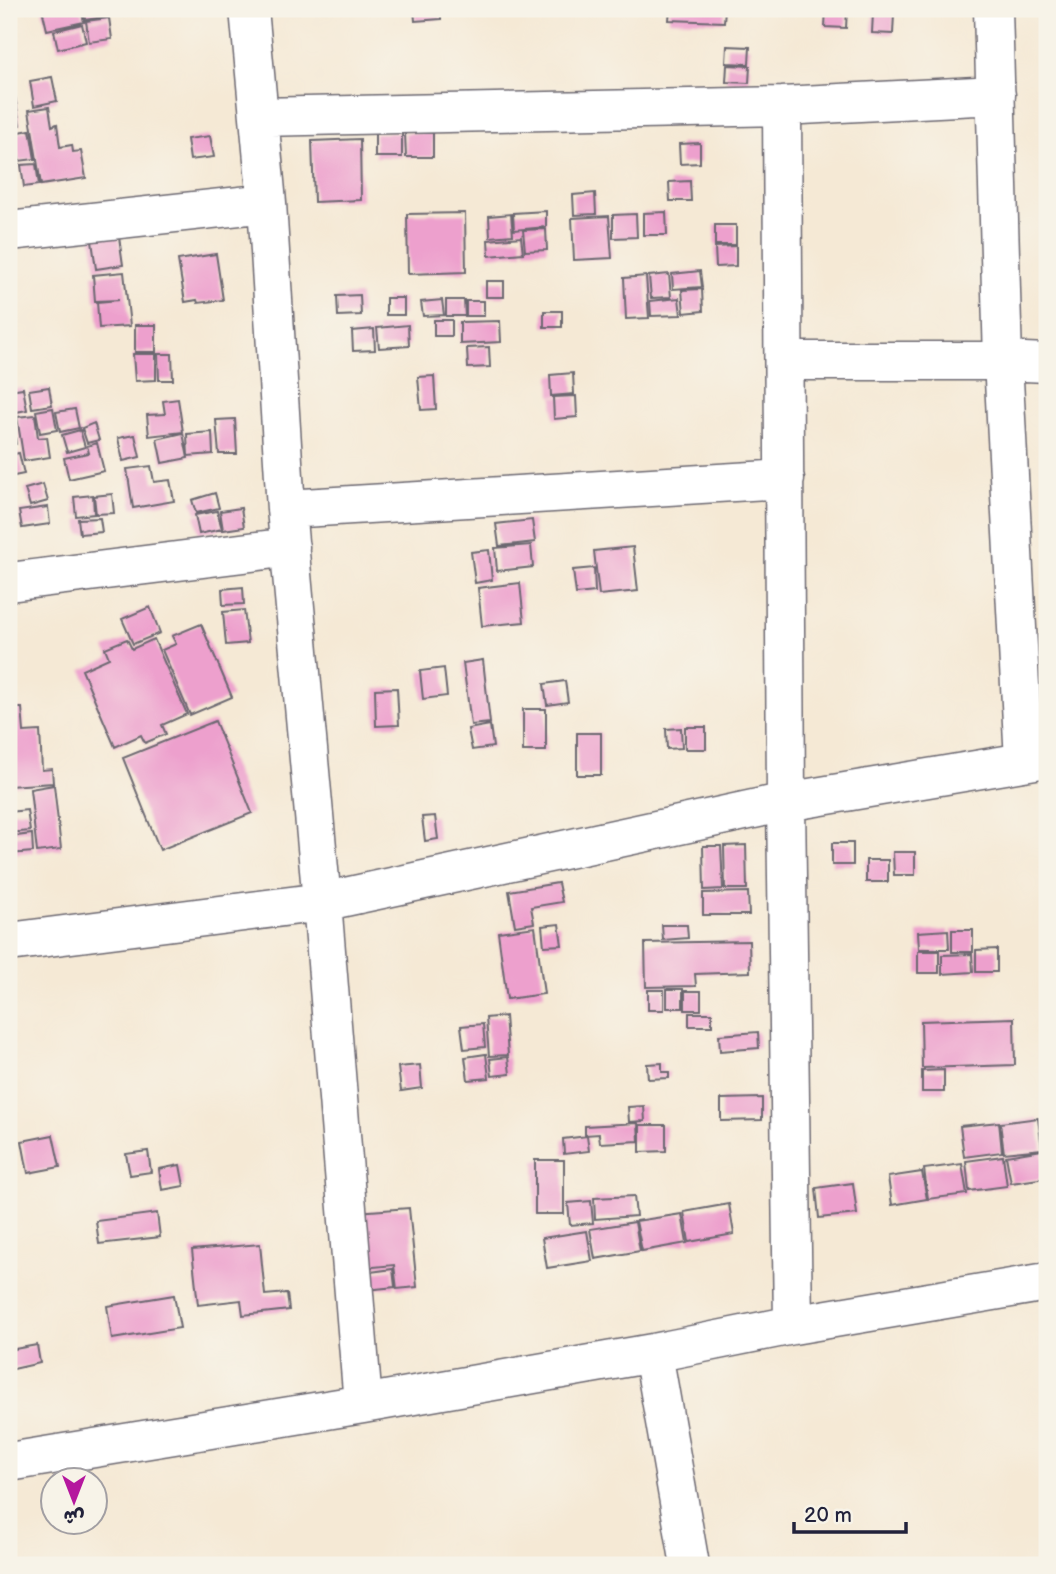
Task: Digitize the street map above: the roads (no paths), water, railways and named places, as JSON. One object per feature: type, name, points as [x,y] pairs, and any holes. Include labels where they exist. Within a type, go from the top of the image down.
[{"type":"street","points":[[249,9],[267,202],[286,509],[322,902],[363,1404]]},
{"type":"street","points":[[9,942],[322,902],[786,802],[1036,760],[1003,361],[993,9]]},
{"type":"street","points":[[259,117],[782,106],[996,95]]},
{"type":"street","points":[[782,106],[786,802],[793,1325]]},
{"type":"street","points":[[9,231],[267,202]]},
{"type":"street","points":[[784,361],[1047,363]]},
{"type":"street","points":[[286,509],[785,479]]},
{"type":"street","points":[[9,582],[290,547]]},
{"type":"street","points":[[9,1462],[363,1404],[653,1353],[793,1325],[1047,1282]]},
{"type":"street","points":[[653,1353],[691,1565]]}]
